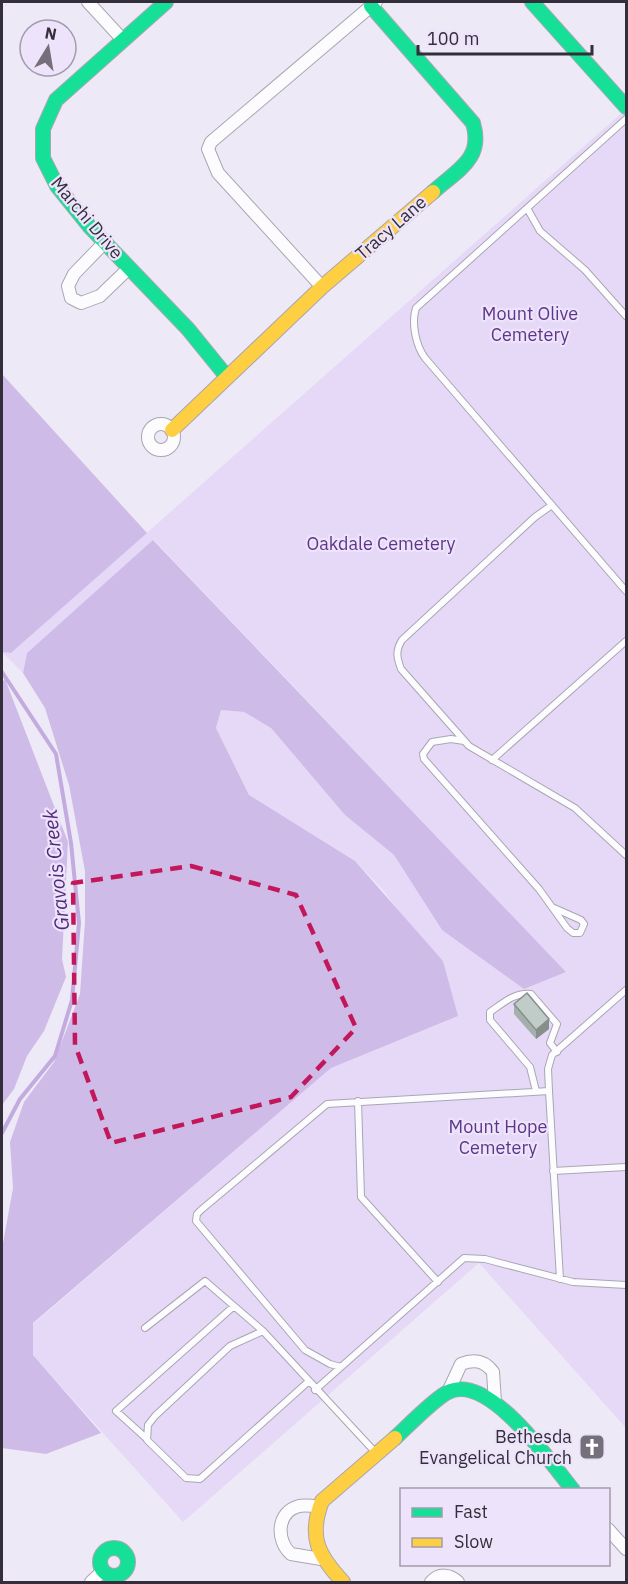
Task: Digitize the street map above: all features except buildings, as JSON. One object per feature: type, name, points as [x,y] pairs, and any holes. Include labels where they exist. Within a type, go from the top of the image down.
[{"type":"street","points":[[88,2],[123,40]]},
{"type":"street","name":"Marchi Drive","points":[[166,2],[56,100],[46,117],[43,129],[43,158],[49,173],[104,243],[188,329],[227,377]]},
{"type":"street","points":[[532,2],[627,107]]},
{"type":"street","points":[[322,288],[218,173],[208,149],[210,142],[374,4]]},
{"type":"street","name":"Tracy Lane","points":[[172,430],[322,288],[473,157],[478,139],[473,123],[374,4]]},
{"type":"street","points":[[104,243],[74,274],[68,286],[71,298],[81,303],[94,300],[129,268]]},
{"type":"street","points":[[342,1582],[321,1559],[315,1543],[316,1514],[322,1501],[448,1392],[461,1364],[471,1360],[481,1362],[493,1372],[495,1402]]},
{"type":"street","points":[[448,1392],[463,1389],[478,1392],[495,1402],[571,1488]]},
{"type":"street","points":[[319,1507],[300,1506],[290,1511],[283,1520],[280,1539],[291,1554],[321,1559]]},
{"type":"street","points":[[610,1530],[627,1550]]},
{"type":"street","points":[[91,1582],[103,1571]]},
{"type":"street","points":[[431,1582],[439,1576],[446,1575],[458,1582]]},
{"type":"lane","points":[[627,119],[416,308],[413,315],[419,350],[627,591]]},
{"type":"lane","points":[[527,208],[540,231],[585,270],[627,316]]},
{"type":"lane","points":[[552,505],[535,517],[397,647],[397,659],[401,669],[464,741],[574,808],[627,855]]},
{"type":"lane","points":[[492,760],[627,641]]},
{"type":"lane","points":[[464,741],[451,739],[432,742],[423,754],[424,759],[554,908],[567,928],[573,933],[580,933],[584,924],[581,920],[554,908]]},
{"type":"lane","points":[[560,1279],[549,1091],[550,1062],[556,1052],[627,990]]},
{"type":"lane","points":[[536,1092],[530,1067],[490,1020],[490,1012],[507,1000],[523,993],[531,994],[557,1024],[549,1043],[556,1052]]},
{"type":"lane","points":[[341,1366],[330,1364],[305,1350],[196,1221],[196,1215],[317,1110],[327,1104],[549,1091]]},
{"type":"lane","points":[[358,1101],[361,1197],[438,1282]]},
{"type":"lane","points":[[554,1171],[627,1167]]},
{"type":"lane","points":[[315,1390],[464,1258],[471,1257],[594,1285],[627,1285]]},
{"type":"lane","points":[[145,1328],[205,1281],[263,1331],[376,1454]]},
{"type":"lane","points":[[234,1306],[116,1410],[186,1478],[200,1479],[309,1381]]},
{"type":"lane","points":[[147,1440],[147,1425],[230,1346],[263,1331]]},
{"type":"highlighted area","points":[[191,866],[296,895],[356,1028],[291,1097],[111,1143],[75,1045],[73,883]]},
{"type":"green space","points":[[625,110],[626,1428],[479,1263],[183,1522],[33,1355],[33,1324],[331,1068],[458,1016],[410,926],[383,890],[355,861],[249,795],[216,728],[221,710],[244,712],[271,728],[345,815],[394,855],[442,930],[524,989],[566,972],[154,540],[27,653],[23,673],[2,652],[11,653]]},
{"type":"shaded area","points":[[2,374],[147,533],[11,653],[2,652]]},
{"type":"shaded area","points":[[153,540],[566,972],[524,989],[442,930],[394,855],[345,815],[271,728],[244,712],[221,710],[216,728],[249,795],[355,861],[443,961],[458,1016],[331,1068],[33,1323],[33,1355],[101,1433],[46,1454],[2,1448],[2,1249],[13,1188],[10,1142],[24,1102],[54,1062],[80,994],[85,921],[85,871],[69,785],[45,708],[23,673],[27,653]]},
{"type":"shaded area","points":[[5,679],[68,842],[62,959],[66,977],[44,1031],[27,1056],[14,1089],[2,1105],[2,682]]},
{"type":"waterway","name":"Gravois Creek","points":[[2,672],[56,754],[71,843],[79,923],[72,1000],[55,1056],[20,1099],[2,1133]]},
{"type":"traffic: fast","points":[[166,2],[56,100],[43,129],[43,158],[57,186],[90,227],[188,329],[227,377]]},
{"type":"traffic: fast","points":[[532,2],[626,107]]},
{"type":"traffic: fast","points":[[371,6],[473,123],[475,146],[472,155],[459,170],[433,192]]},
{"type":"traffic: fast","points":[[395,1438],[442,1395],[464,1389],[482,1395],[518,1423],[571,1488]]},
{"type":"traffic: fast","points":[[114,1548],[124,1552],[128,1562],[124,1572],[114,1576],[104,1572],[100,1562],[104,1552],[114,1548]]},
{"type":"traffic: slow","points":[[172,430],[322,287],[433,192]]},
{"type":"traffic: slow","points":[[343,1582],[327,1563],[318,1545],[316,1525],[322,1501],[395,1438]]},
{"type":"place","name":"Bethesda Evangelical Church","points":[[592,1447]]},
{"type":"park label","name":"Mount Olive Cemetery","points":[[530,324]]},
{"type":"park label","name":"Oakdale Cemetery","points":[[381,544]]},
{"type":"park label","name":"Mount Hope Cemetery","points":[[498,1137]]}]
